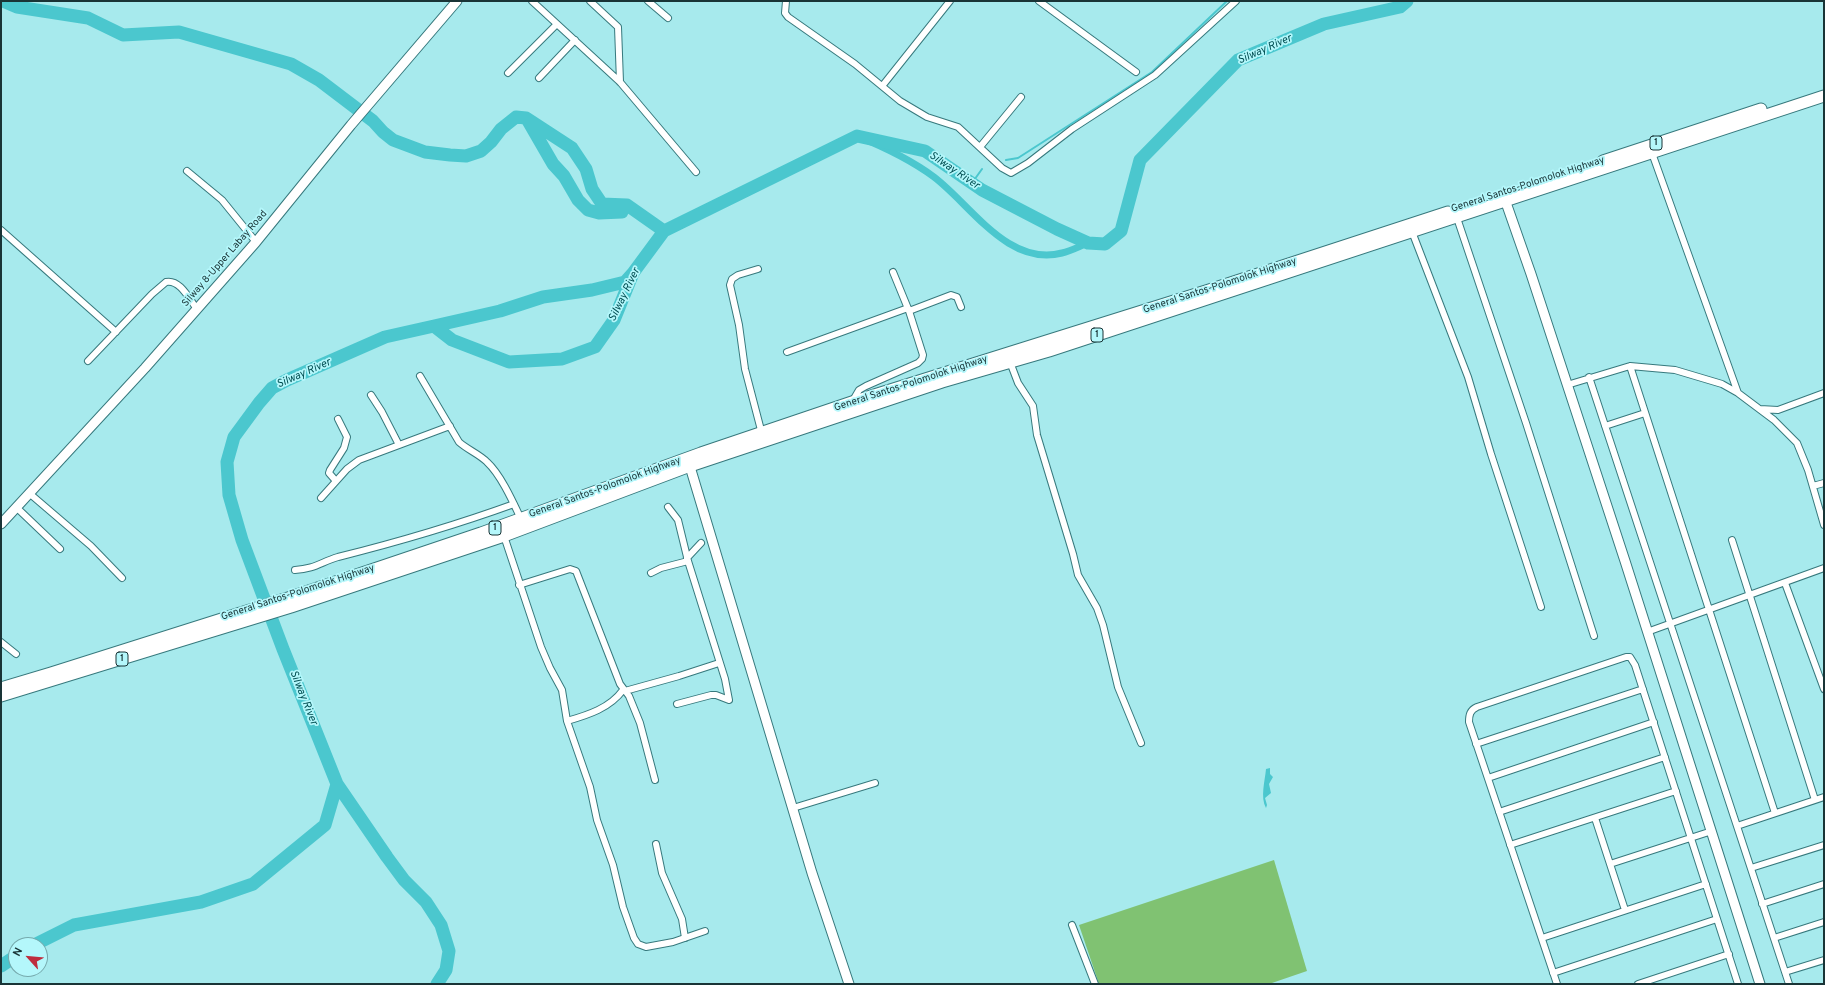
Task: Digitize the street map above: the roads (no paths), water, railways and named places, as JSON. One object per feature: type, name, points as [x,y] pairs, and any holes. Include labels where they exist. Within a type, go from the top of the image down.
[{"type":"highway","name":"General Santos-Polomolok Highway","points":[[1504,197],[1824,88]]},
{"type":"highway","name":"1","points":[[1,696],[289,602],[504,536],[689,462],[942,382],[1071,344],[1504,197],[1652,153],[1824,96]]},
{"type":"highway","name":"General Santos-Polomolok Highway","points":[[289,602],[521,519],[689,462],[852,402],[1411,228]]},
{"type":"highway","name":"General Santos-Polomolok Highway","points":[[1,688],[242,617]]},
{"type":"street","name":"Silway 8-Upper Labay Road","points":[[1,524],[146,368],[256,242],[351,125],[457,1]]},
{"type":"street","points":[[532,1],[620,82],[696,172]]},
{"type":"street","points":[[590,1],[618,27],[620,82]]},
{"type":"street","points":[[648,1],[668,18]]},
{"type":"street","points":[[786,1],[785,13],[788,17],[855,64],[883,85],[900,101],[927,117],[958,127],[1002,168],[1011,173],[1015,172],[1072,129],[1155,74],[1236,1]]},
{"type":"street","points":[[883,85],[950,1]]},
{"type":"street","points":[[1039,1],[1136,72]]},
{"type":"street","points":[[508,72],[556,24]]},
{"type":"street","points":[[539,78],[575,40]]},
{"type":"street","points":[[980,147],[1021,97]]},
{"type":"street","points":[[1652,153],[1738,393]]},
{"type":"street","points":[[187,170],[222,200],[256,242]]},
{"type":"street","points":[[1504,197],[1567,385],[1712,831],[1760,984]]},
{"type":"street","points":[[1456,213],[1526,423],[1594,636]]},
{"type":"street","points":[[1411,228],[1468,377],[1498,477],[1541,607]]},
{"type":"street","points":[[1,230],[116,332]]},
{"type":"street","points":[[758,270],[738,275],[732,279],[730,285],[740,325],[745,369],[762,434]]},
{"type":"street","points":[[852,402],[861,389],[918,363],[922,359],[923,355],[893,272]]},
{"type":"street","points":[[88,361],[166,282],[174,282],[183,290],[197,308]]},
{"type":"street","points":[[787,352],[951,295],[957,297],[961,307]]},
{"type":"street","points":[[1010,362],[1018,383],[1033,406],[1037,435],[1074,554],[1078,575],[1097,608],[1103,625],[1118,687],[1141,743]]},
{"type":"street","points":[[1567,385],[1589,377],[1630,366],[1675,370],[1722,384],[1738,393],[1760,410],[1785,430],[1797,444],[1813,486],[1824,525]]},
{"type":"street","points":[[1630,366],[1775,813]]},
{"type":"street","points":[[420,376],[459,442],[489,463],[514,504],[521,519]]},
{"type":"street","points":[[1589,377],[1789,984]]},
{"type":"street","points":[[1760,410],[1778,410],[1824,393]]},
{"type":"street","points":[[371,395],[382,412],[398,445]]},
{"type":"street","points":[[1605,426],[1645,413]]},
{"type":"street","points":[[336,481],[329,473],[344,448],[347,437],[338,419]]},
{"type":"street","points":[[321,498],[347,469],[359,460],[450,426]]},
{"type":"street","points":[[689,462],[793,808],[849,984]]},
{"type":"street","points":[[1813,486],[1824,483]]},
{"type":"street","points":[[30,493],[91,546],[122,578]]},
{"type":"street","points":[[295,570],[306,570],[336,558],[441,530],[514,504]]},
{"type":"street","points":[[16,507],[60,549]]},
{"type":"street","points":[[668,507],[678,520],[688,560],[731,703],[716,695],[677,704]]},
{"type":"street","points":[[504,536],[541,648],[562,690],[567,721],[590,787],[597,820],[613,865],[623,908],[634,938],[638,944],[646,947],[685,938],[705,931]]},
{"type":"street","points":[[1732,540],[1815,800]]},
{"type":"street","points":[[651,573],[688,560],[701,543]]},
{"type":"street","points":[[1647,632],[1824,568]]},
{"type":"street","points":[[519,585],[570,569],[576,571],[624,690],[629,696],[640,723],[655,780]]},
{"type":"street","points":[[1785,583],[1821,673],[1824,689]]},
{"type":"street","points":[[1,642],[16,654]]},
{"type":"street","points":[[1557,984],[1476,744],[1469,722],[1469,717],[1473,709],[1622,657],[1630,657],[1633,660],[1643,688],[1738,984]]},
{"type":"street","points":[[567,721],[592,713],[610,704],[624,690],[679,676],[719,663]]},
{"type":"street","points":[[1476,744],[1643,688]]},
{"type":"street","points":[[1488,778],[1654,722]]},
{"type":"street","points":[[1499,812],[1665,757]]},
{"type":"street","points":[[793,808],[875,783]]},
{"type":"street","points":[[1510,845],[1676,791]]},
{"type":"street","points":[[1737,826],[1824,797]]},
{"type":"street","points":[[1595,818],[1625,910]]},
{"type":"street","points":[[1610,864],[1712,831]]},
{"type":"street","points":[[656,844],[662,873],[682,919],[685,938]]},
{"type":"street","points":[[1751,868],[1824,845]]},
{"type":"street","points":[[1542,938],[1706,884]]},
{"type":"street","points":[[1762,904],[1824,884]]},
{"type":"street","points":[[1553,973],[1718,919]]},
{"type":"street","points":[[1774,938],[1824,922]]},
{"type":"street","points":[[1072,925],[1095,984]]},
{"type":"street","points":[[1638,984],[1729,954]]},
{"type":"street","points":[[1785,972],[1824,960]]},
{"type":"water","points":[[1270,768],[1270,774],[1273,777],[1269,784],[1271,793],[1265,798],[1267,805],[1266,808],[1263,799],[1263,789],[1266,769]]},
{"type":"waterway","points":[[3,1],[17,7],[88,18],[123,35],[179,32],[291,64],[319,80],[373,121],[393,140],[425,152],[466,156],[481,151],[491,142],[501,129],[516,117],[526,118],[572,148],[586,169],[592,189],[602,204],[627,205],[664,231]]},
{"type":"waterway","points":[[1006,160],[1018,158],[1152,72],[1227,1]]},
{"type":"waterway","name":"Silway River","points":[[437,984],[446,970],[449,951],[441,925],[426,902],[404,880],[387,857],[337,784],[283,649],[242,540],[229,495],[227,462],[234,437],[272,388],[385,337],[434,326],[452,340],[509,362],[562,359],[595,347],[614,320],[633,273],[664,231],[857,136],[925,151],[982,190],[1057,229],[1088,243],[1105,244],[1121,231],[1140,160],[1238,60],[1324,24],[1400,7],[1407,1]]},
{"type":"waterway","points":[[527,119],[553,164],[564,176],[578,200],[588,210],[599,213],[622,212]]},
{"type":"waterway","points":[[857,136],[897,154],[934,177],[992,231],[1024,251],[1043,255],[1062,253],[1088,243]]},
{"type":"waterway","points":[[972,183],[982,169]]},
{"type":"waterway","points":[[434,326],[500,311],[543,297],[592,290],[625,282],[633,273]]},
{"type":"waterway","points":[[48,938],[74,925],[201,902],[253,884],[325,825],[337,784]]},
{"type":"waterway","points":[[1,966],[8,961]]}]
